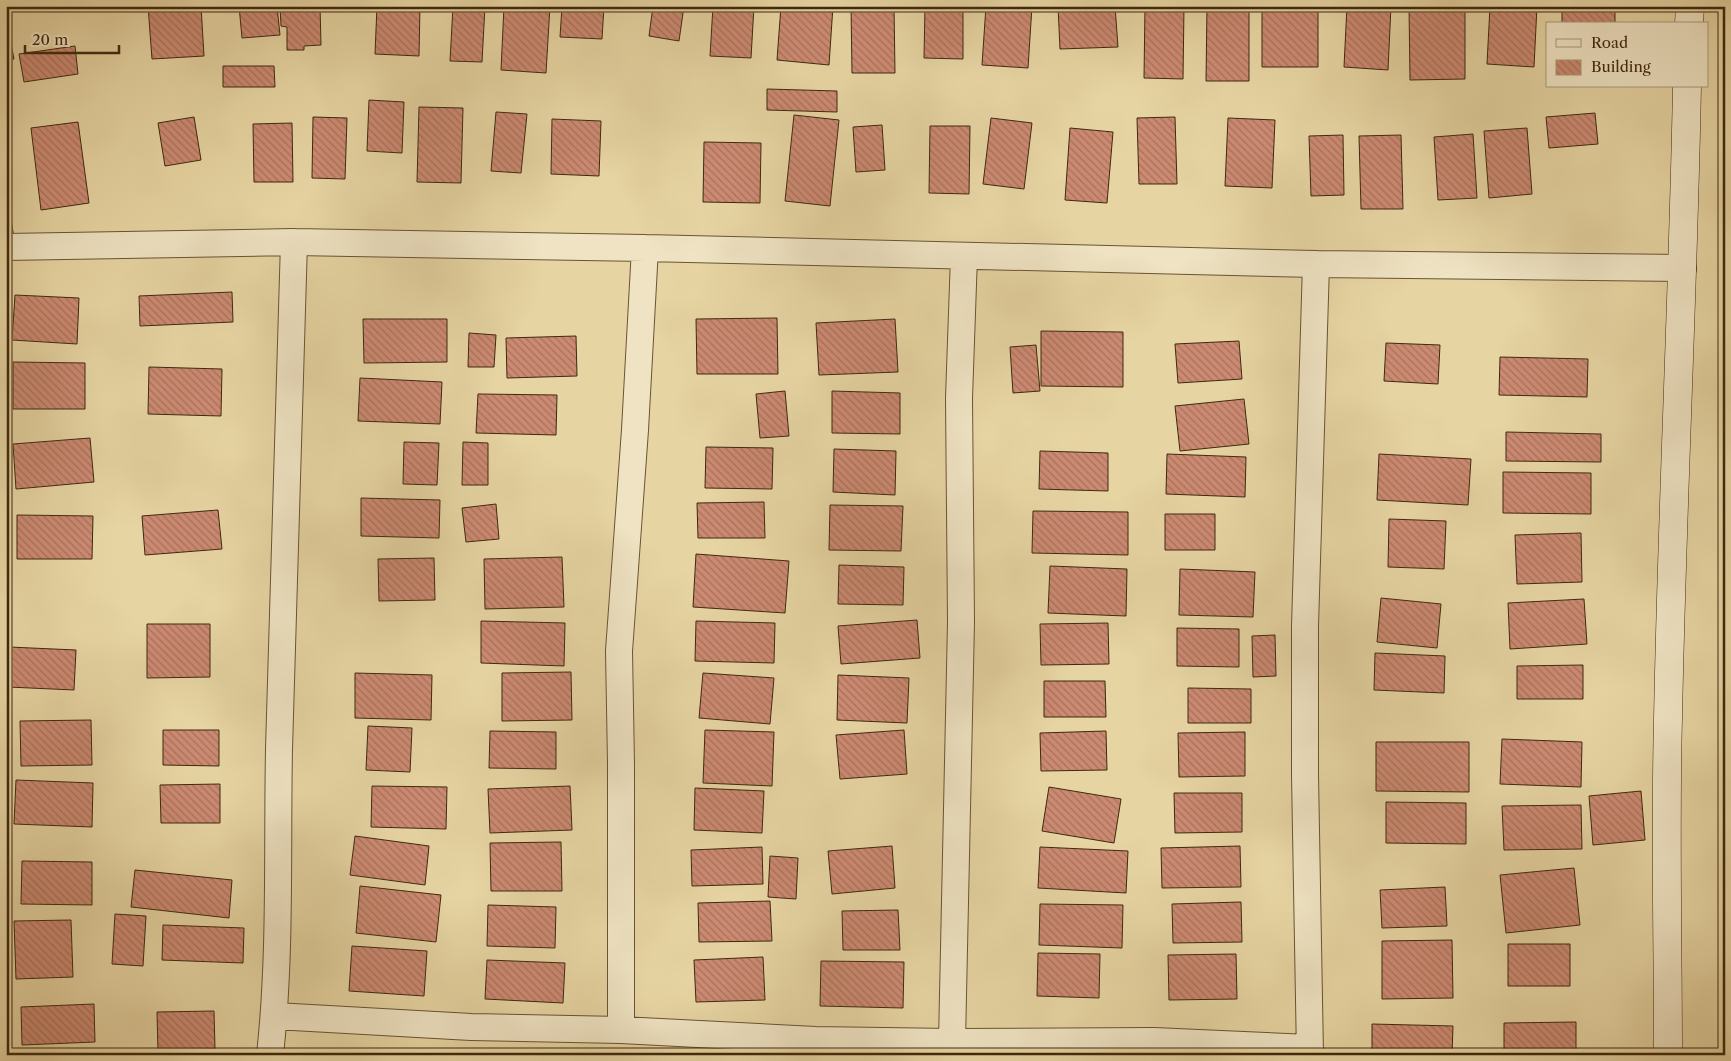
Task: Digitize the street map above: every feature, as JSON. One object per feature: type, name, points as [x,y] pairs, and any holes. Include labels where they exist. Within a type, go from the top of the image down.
[{"type":"street","points":[[1689,22],[1690,6]]},
{"type":"street","points":[[1668,1055],[1668,722],[1675,433],[1683,268],[1687,88]]},
{"type":"street","points":[[6,247],[294,242],[645,248],[1316,264],[1683,268]]},
{"type":"street","points":[[270,1055],[274,1016],[294,242]]},
{"type":"street","points":[[621,1030],[619,651],[635,430],[645,248]]},
{"type":"street","points":[[952,1042],[961,622],[960,398],[964,256]]},
{"type":"street","points":[[274,1016],[471,1027],[621,1030],[815,1040],[952,1042],[1154,1041],[1310,1051],[1305,775],[1306,626],[1316,264]]},
{"type":"building","points":[[148,6],[201,6],[204,56],[152,59]]},
{"type":"building","points":[[239,6],[277,6],[280,35],[242,38]]},
{"type":"building","points":[[280,6],[320,6],[321,45],[304,46],[304,50],[287,50],[287,27],[281,26]]},
{"type":"building","points":[[377,6],[420,6],[419,56],[375,54]]},
{"type":"building","points":[[453,6],[485,6],[482,62],[450,61]]},
{"type":"building","points":[[504,6],[550,6],[546,73],[501,70]]},
{"type":"building","points":[[562,6],[604,6],[602,39],[560,37]]},
{"type":"building","points":[[653,6],[684,6],[679,41],[649,36]]},
{"type":"building","points":[[713,6],[754,6],[751,58],[710,56]]},
{"type":"building","points":[[781,6],[833,6],[829,65],[777,60]]},
{"type":"building","points":[[851,6],[894,6],[895,73],[852,73]]},
{"type":"building","points":[[925,6],[963,6],[963,59],[924,58]]},
{"type":"building","points":[[986,6],[1032,6],[1028,68],[982,65]]},
{"type":"building","points":[[1058,6],[1115,6],[1118,47],[1060,49]]},
{"type":"building","points":[[1145,6],[1184,6],[1183,79],[1144,78]]},
{"type":"building","points":[[1207,6],[1249,6],[1249,81],[1206,81]]},
{"type":"building","points":[[1262,6],[1318,6],[1318,67],[1262,67]]},
{"type":"building","points":[[1347,6],[1391,6],[1388,70],[1344,67]]},
{"type":"building","points":[[1409,6],[1465,6],[1465,79],[1410,80]]},
{"type":"building","points":[[1490,6],[1537,6],[1534,67],[1487,64]]},
{"type":"building","points":[[1562,6],[1615,6],[1615,22],[1562,22]]},
{"type":"building","points":[[6,19],[14,59],[6,60]]},
{"type":"building","points":[[75,46],[78,74],[24,82],[19,54]]},
{"type":"building","points":[[223,66],[274,66],[275,87],[223,87]]},
{"type":"building","points":[[767,89],[837,91],[837,112],[767,110]]},
{"type":"building","points":[[369,100],[404,102],[402,153],[367,151]]},
{"type":"building","points":[[419,107],[463,108],[461,183],[417,182]]},
{"type":"building","points":[[496,112],[527,114],[521,173],[491,171]]},
{"type":"building","points":[[1595,113],[1598,144],[1549,148],[1546,117]]},
{"type":"building","points":[[794,115],[839,120],[830,206],[785,201]]},
{"type":"building","points":[[194,117],[201,160],[165,166],[158,123]]},
{"type":"building","points":[[313,117],[347,118],[345,179],[312,178]]},
{"type":"building","points":[[1175,117],[1177,184],[1139,184],[1137,118]]},
{"type":"building","points":[[991,118],[1032,123],[1024,189],[983,184]]},
{"type":"building","points":[[1228,118],[1275,120],[1272,188],[1225,186]]},
{"type":"building","points":[[552,119],[601,121],[599,176],[551,174]]},
{"type":"building","points":[[78,122],[89,203],[41,210],[31,128]]},
{"type":"building","points":[[292,123],[293,182],[254,182],[253,124]]},
{"type":"building","points":[[882,125],[885,170],[856,172],[853,127]]},
{"type":"building","points":[[930,126],[970,126],[969,194],[929,193]]},
{"type":"building","points":[[1070,128],[1113,132],[1107,203],[1065,200]]},
{"type":"building","points":[[1527,128],[1532,194],[1489,198],[1484,131]]},
{"type":"building","points":[[1473,134],[1477,198],[1438,200],[1434,137]]},
{"type":"building","points":[[1343,135],[1344,195],[1311,196],[1309,136]]},
{"type":"building","points":[[1401,135],[1403,209],[1361,209],[1359,136]]},
{"type":"building","points":[[704,142],[761,143],[760,203],[703,202]]},
{"type":"building","points":[[9,208],[14,238],[6,239],[6,209]]},
{"type":"building","points":[[232,292],[233,322],[140,326],[139,296]]},
{"type":"building","points":[[15,295],[79,298],[77,344],[12,340]]},
{"type":"building","points":[[777,318],[778,374],[697,374],[696,319]]},
{"type":"building","points":[[363,319],[447,319],[447,362],[364,363]]},
{"type":"building","points":[[895,319],[898,372],[819,375],[816,323]]},
{"type":"building","points":[[1041,331],[1123,332],[1123,387],[1041,386]]},
{"type":"building","points":[[469,333],[496,335],[494,367],[468,367]]},
{"type":"building","points":[[576,336],[577,376],[507,378],[506,338]]},
{"type":"building","points":[[1239,341],[1242,379],[1178,383],[1175,344]]},
{"type":"building","points":[[1386,343],[1440,345],[1438,384],[1384,381]]},
{"type":"building","points":[[1036,345],[1040,391],[1013,393],[1010,347]]},
{"type":"building","points":[[1500,357],[1588,359],[1587,397],[1499,395]]},
{"type":"building","points":[[13,362],[85,363],[85,409],[13,409]]},
{"type":"building","points":[[149,367],[222,369],[221,416],[148,414]]},
{"type":"building","points":[[360,378],[442,382],[440,424],[358,421]]},
{"type":"building","points":[[785,391],[789,436],[760,438],[756,394]]},
{"type":"building","points":[[832,391],[900,393],[900,434],[832,433]]},
{"type":"building","points":[[478,394],[557,395],[556,435],[476,433]]},
{"type":"building","points":[[1244,399],[1249,444],[1180,451],[1175,406]]},
{"type":"building","points":[[1506,432],[1601,434],[1601,462],[1506,461]]},
{"type":"building","points":[[90,438],[94,482],[16,489],[13,444]]},
{"type":"building","points":[[404,442],[439,443],[437,485],[403,484]]},
{"type":"building","points":[[463,442],[488,443],[488,485],[462,485]]},
{"type":"building","points":[[706,447],[773,448],[772,489],[705,488]]},
{"type":"building","points":[[834,449],[896,451],[895,495],[833,492]]},
{"type":"building","points":[[1040,451],[1108,453],[1108,491],[1039,489]]},
{"type":"building","points":[[1167,454],[1246,457],[1245,497],[1166,494]]},
{"type":"building","points":[[1379,454],[1471,459],[1468,505],[1377,500]]},
{"type":"building","points":[[1503,472],[1591,473],[1591,514],[1503,513]]},
{"type":"building","points":[[361,498],[440,500],[439,538],[361,536]]},
{"type":"building","points":[[764,502],[765,538],[698,538],[697,503]]},
{"type":"building","points":[[496,504],[499,539],[466,542],[462,508]]},
{"type":"building","points":[[830,505],[903,506],[901,551],[829,550]]},
{"type":"building","points":[[218,510],[222,549],[145,555],[142,516]]},
{"type":"building","points":[[1033,511],[1128,512],[1128,555],[1032,553]]},
{"type":"building","points":[[1165,514],[1215,514],[1215,550],[1165,550]]},
{"type":"building","points":[[17,515],[93,516],[92,559],[17,559]]},
{"type":"building","points":[[1389,519],[1446,521],[1444,569],[1388,567]]},
{"type":"building","points":[[1581,533],[1582,582],[1517,584],[1515,535]]},
{"type":"building","points":[[696,554],[789,561],[785,613],[693,607]]},
{"type":"building","points":[[562,557],[564,607],[485,609],[484,559]]},
{"type":"building","points":[[434,558],[435,600],[379,601],[378,559]]},
{"type":"building","points":[[839,565],[904,567],[903,605],[838,604]]},
{"type":"building","points":[[1050,566],[1127,569],[1126,616],[1048,613]]},
{"type":"building","points":[[1180,569],[1255,572],[1253,617],[1179,615]]},
{"type":"building","points":[[1381,598],[1441,604],[1437,648],[1377,642]]},
{"type":"building","points":[[1584,599],[1587,644],[1510,649],[1508,603]]},
{"type":"building","points":[[917,620],[920,658],[841,664],[838,626]]},
{"type":"building","points":[[481,621],[565,623],[564,666],[481,663]]},
{"type":"building","points":[[696,621],[775,623],[774,663],[695,661]]},
{"type":"building","points":[[1108,623],[1109,664],[1041,665],[1040,624]]},
{"type":"building","points":[[147,624],[210,624],[210,677],[147,678]]},
{"type":"building","points":[[1177,628],[1239,629],[1239,667],[1177,666]]},
{"type":"building","points":[[1275,635],[1276,676],[1253,677],[1252,636]]},
{"type":"building","points":[[9,647],[76,650],[74,690],[8,687]]},
{"type":"building","points":[[1375,653],[1445,656],[1444,693],[1374,690]]},
{"type":"building","points":[[1583,665],[1583,699],[1517,699],[1517,666]]},
{"type":"building","points":[[571,672],[572,720],[502,721],[502,673]]},
{"type":"building","points":[[355,673],[432,675],[431,720],[355,718]]},
{"type":"building","points":[[703,673],[774,678],[770,724],[699,718]]},
{"type":"building","points":[[838,675],[909,678],[907,723],[837,720]]},
{"type":"building","points":[[1044,681],[1105,681],[1106,717],[1044,717]]},
{"type":"building","points":[[1188,688],[1251,689],[1251,723],[1188,723]]},
{"type":"building","points":[[91,720],[92,765],[21,766],[20,721]]},
{"type":"building","points":[[368,726],[412,728],[410,772],[366,770]]},
{"type":"building","points":[[163,730],[219,730],[219,766],[163,765]]},
{"type":"building","points":[[705,730],[774,732],[772,786],[703,783]]},
{"type":"building","points":[[904,730],[907,774],[840,779],[836,735]]},
{"type":"building","points":[[490,731],[556,732],[556,769],[489,768]]},
{"type":"building","points":[[1106,731],[1107,770],[1041,771],[1040,733]]},
{"type":"building","points":[[1245,732],[1245,776],[1179,777],[1178,733]]},
{"type":"building","points":[[1502,739],[1582,742],[1581,787],[1500,784]]},
{"type":"building","points":[[1376,742],[1469,742],[1469,792],[1376,791]]},
{"type":"building","points":[[16,780],[93,783],[92,827],[14,824]]},
{"type":"building","points":[[220,784],[220,823],[161,823],[160,785]]},
{"type":"building","points":[[372,786],[447,787],[446,829],[371,827]]},
{"type":"building","points":[[570,786],[572,830],[490,833],[488,789]]},
{"type":"building","points":[[1049,787],[1121,799],[1114,843],[1042,831]]},
{"type":"building","points":[[695,788],[764,791],[762,833],[694,830]]},
{"type":"building","points":[[1641,791],[1645,840],[1593,845],[1589,796]]},
{"type":"building","points":[[1174,793],[1242,793],[1242,832],[1175,833]]},
{"type":"building","points":[[1386,802],[1466,803],[1466,844],[1386,843]]},
{"type":"building","points":[[1581,805],[1582,849],[1504,850],[1502,806]]},
{"type":"building","points":[[355,836],[429,846],[425,885],[350,875]]},
{"type":"building","points":[[561,842],[562,891],[491,891],[490,843]]},
{"type":"building","points":[[892,846],[895,888],[832,894],[828,851]]},
{"type":"building","points":[[1240,846],[1241,887],[1162,888],[1161,848]]},
{"type":"building","points":[[762,847],[763,884],[692,886],[691,850]]},
{"type":"building","points":[[1040,847],[1128,851],[1126,893],[1038,888]]},
{"type":"building","points":[[770,856],[798,858],[796,899],[768,897]]},
{"type":"building","points":[[22,861],[92,862],[92,905],[21,904]]},
{"type":"building","points":[[1574,868],[1580,925],[1506,933],[1500,875]]},
{"type":"building","points":[[135,870],[232,880],[229,918],[131,907]]},
{"type":"building","points":[[360,886],[441,895],[436,942],[356,933]]},
{"type":"building","points":[[1445,887],[1447,926],[1382,928],[1380,890]]},
{"type":"building","points":[[770,901],[772,941],[699,942],[698,903]]},
{"type":"building","points":[[1241,902],[1242,942],[1173,943],[1172,904]]},
{"type":"building","points":[[1040,904],[1123,905],[1122,948],[1039,945]]},
{"type":"building","points":[[488,905],[556,907],[555,948],[487,946]]},
{"type":"building","points":[[898,910],[900,950],[843,950],[842,911]]},
{"type":"building","points":[[115,914],[146,916],[143,966],[112,964]]},
{"type":"building","points":[[71,920],[73,977],[16,979],[14,921]]},
{"type":"building","points":[[163,925],[244,928],[243,963],[162,960]]},
{"type":"building","points":[[1452,940],[1453,998],[1382,999],[1382,941]]},
{"type":"building","points":[[1508,944],[1570,944],[1570,986],[1508,986]]},
{"type":"building","points":[[352,946],[427,951],[424,996],[349,991]]},
{"type":"building","points":[[1038,953],[1100,954],[1099,998],[1037,996]]},
{"type":"building","points":[[1236,954],[1237,999],[1169,1000],[1168,955]]},
{"type":"building","points":[[763,957],[765,1000],[696,1002],[694,960]]},
{"type":"building","points":[[487,960],[565,963],[563,1003],[485,999]]},
{"type":"building","points":[[821,961],[904,962],[903,1008],[820,1006]]},
{"type":"building","points":[[94,1004],[95,1042],[22,1045],[21,1007]]},
{"type":"building","points":[[214,1011],[215,1049],[158,1051],[157,1012]]},
{"type":"building","points":[[1576,1022],[1576,1055],[1504,1055],[1504,1023]]},
{"type":"building","points":[[1372,1024],[1453,1026],[1452,1055],[1372,1055]]}]
